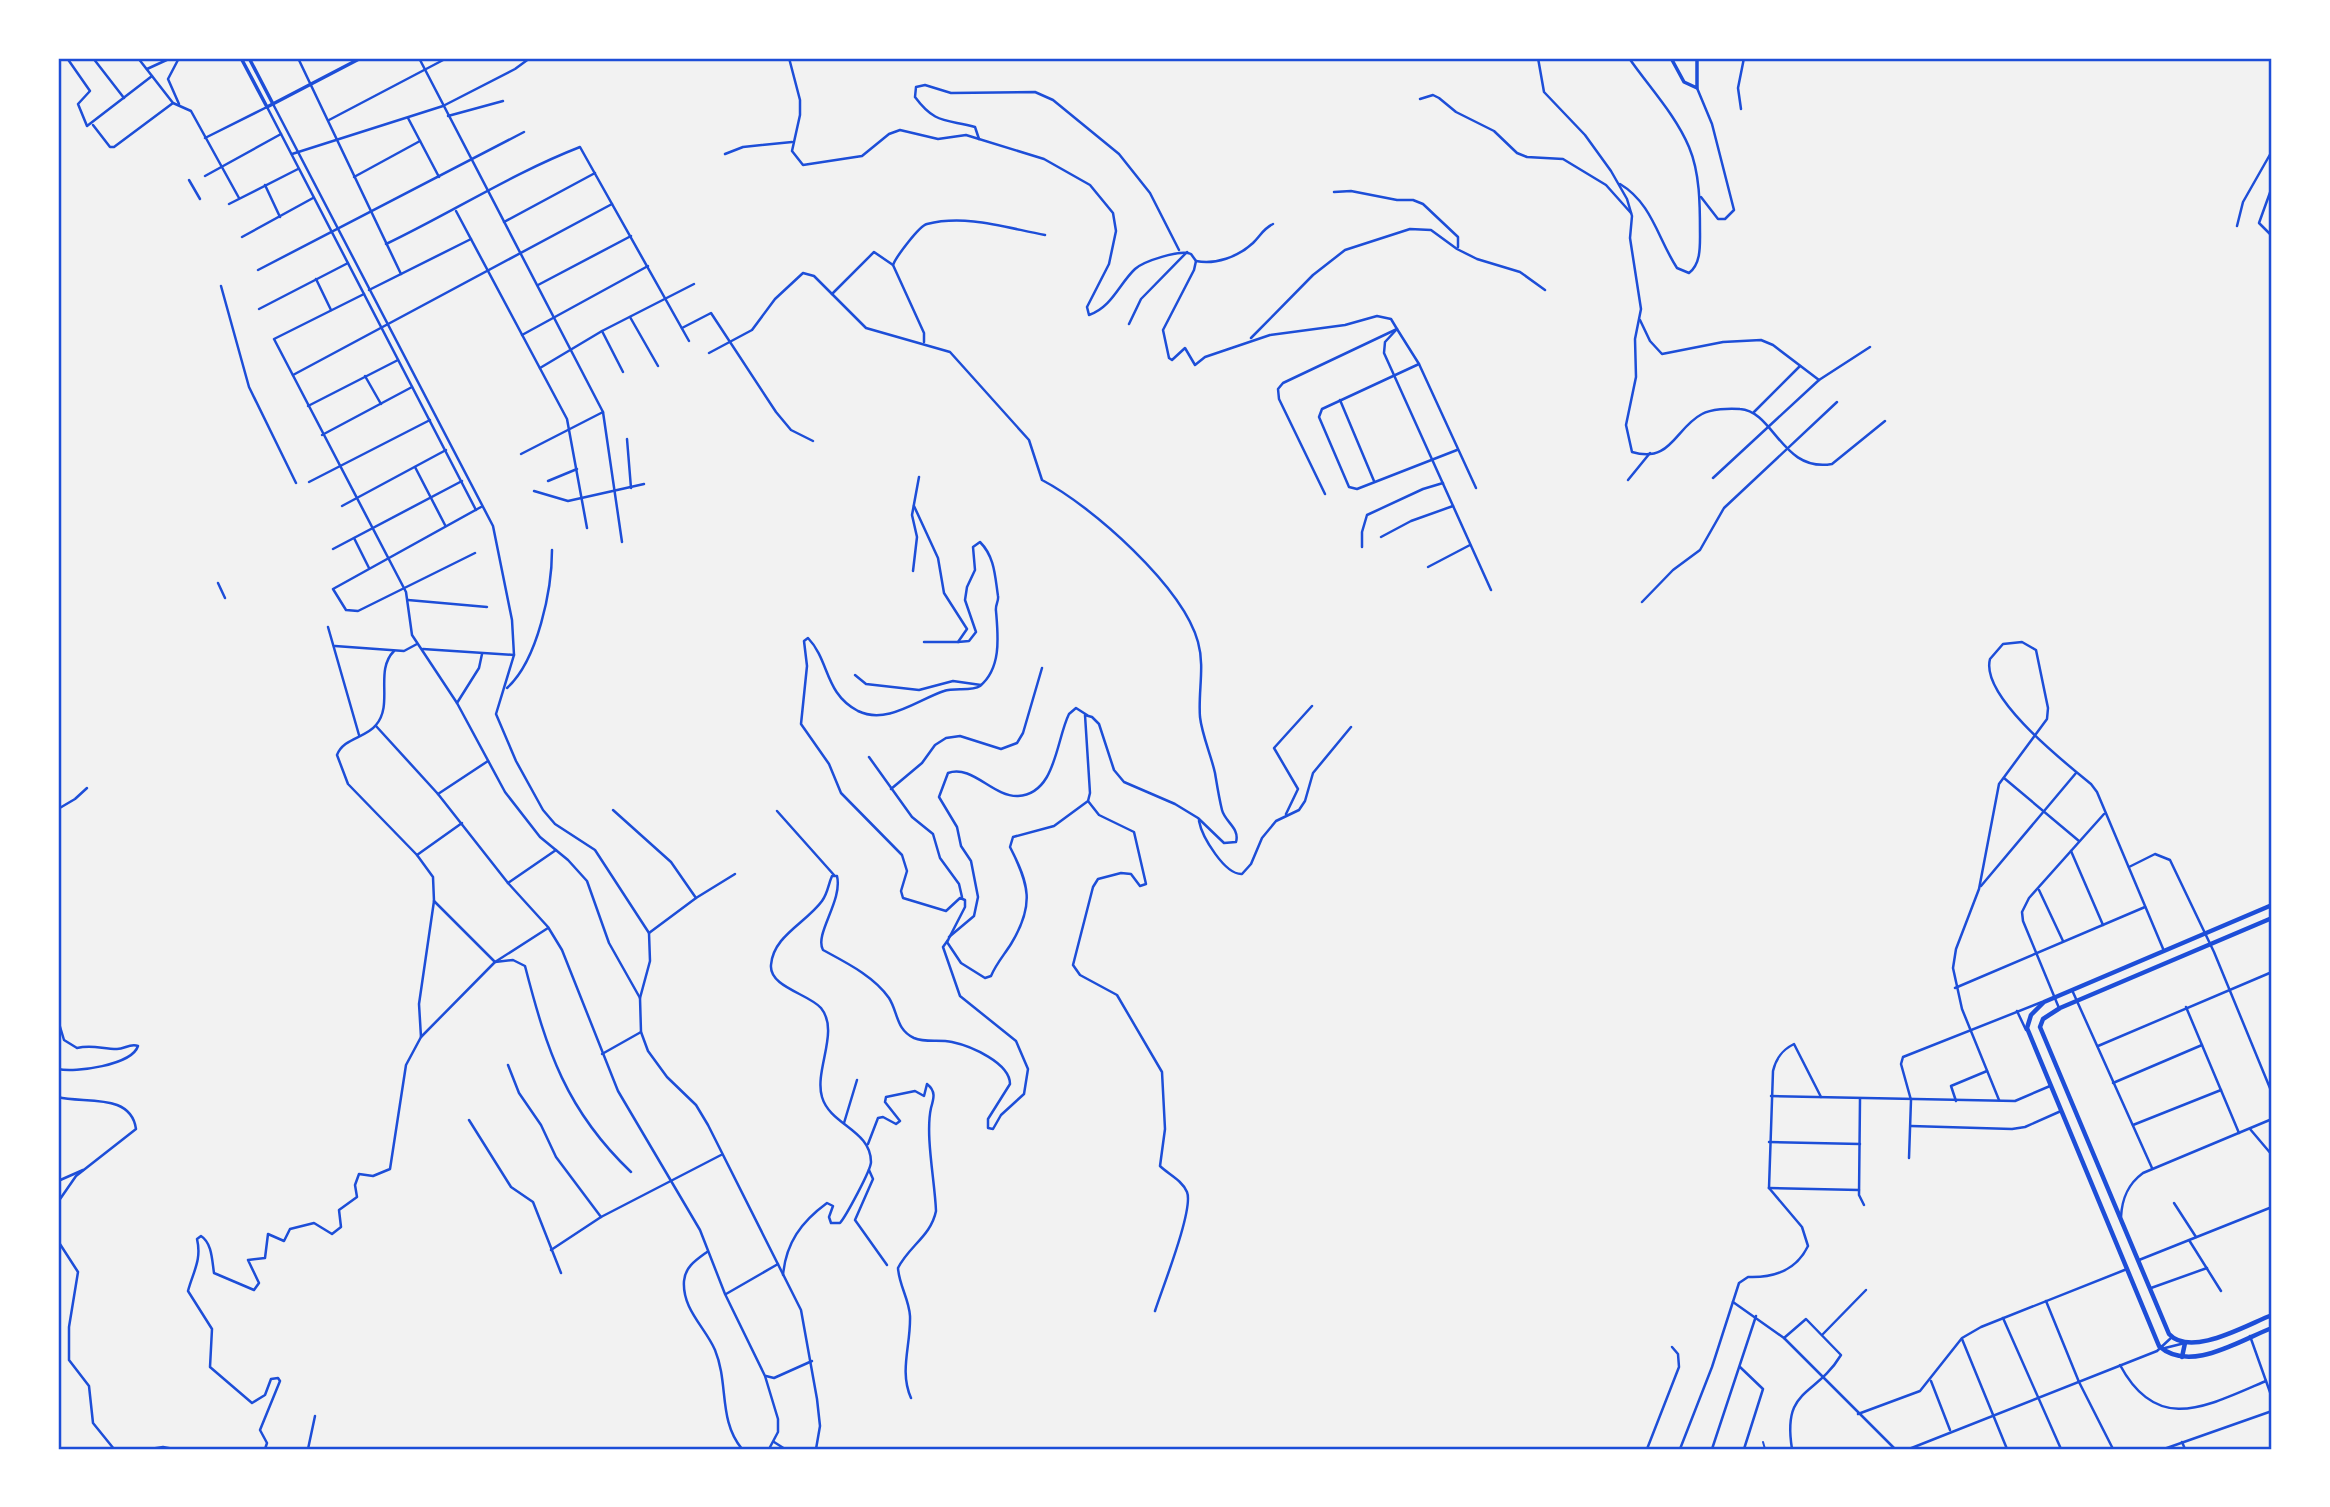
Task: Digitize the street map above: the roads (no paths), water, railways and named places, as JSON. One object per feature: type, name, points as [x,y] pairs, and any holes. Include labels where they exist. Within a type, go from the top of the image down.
[{"type":"main road","points":[[2272,905],[2054,997],[2031,1015],[2027,1033],[2161,1348],[2182,1357],[2195,1357],[2272,1328]]},
{"type":"main road","points":[[2272,918],[2060,1008],[2043,1019],[2040,1027],[2041,1037],[2172,1337],[2193,1344],[2272,1315]]},
{"type":"main road","points":[[2182,1357],[2185,1343]]},
{"type":"main road","points":[[2193,1344],[2191,1350],[2195,1357]]},
{"type":"street","points":[[66,58],[90,89],[78,104],[86,125],[93,124],[152,76]]},
{"type":"street","points":[[93,58],[124,98]]},
{"type":"street","points":[[138,58],[173,103],[191,111],[239,198]]},
{"type":"street","points":[[147,69],[172,58]]},
{"type":"street","points":[[178,58],[168,79],[179,104]]},
{"type":"street","points":[[241,58],[476,510]]},
{"type":"street","points":[[249,58],[496,533],[512,620],[514,655],[496,713],[512,752],[543,810],[555,824],[595,850],[649,933],[650,961],[640,998],[640,1032],[657,1065],[696,1105],[801,1310],[820,1426],[816,1449]]},
{"type":"street","points":[[298,58],[401,274]]},
{"type":"street","points":[[205,138],[361,58]]},
{"type":"street","points":[[419,58],[603,412],[622,542]]},
{"type":"street","points":[[328,120],[447,58]]},
{"type":"street","points":[[292,154],[443,106],[515,69],[530,58]]},
{"type":"street","points":[[789,58],[800,100],[800,116],[792,151],[803,165],[862,156],[889,134],[900,130],[938,139],[966,135],[1029,152],[1068,171],[1104,197],[1113,213],[1116,231],[1109,264],[1089,301],[1087,314],[1093,314],[1114,297],[1135,268],[1179,251],[1187,252],[1196,261],[1207,264],[1233,256],[1253,243],[1264,229],[1273,224]]},
{"type":"street","points":[[1538,58],[1544,92],[1585,135],[1617,182],[1632,216],[1630,238],[1641,303],[1636,333],[1636,377],[1627,409],[1627,438],[1632,452],[1650,453],[1672,445],[1686,426],[1706,412],[1738,409],[1754,412],[1788,450],[1807,462],[1822,466],[1832,464],[1885,421]]},
{"type":"street","points":[[1617,182],[1634,192],[1643,203],[1673,262],[1684,272],[1694,269],[1698,262],[1699,195],[1689,148],[1657,94],[1629,58]]},
{"type":"street","points":[[1671,58],[1684,82],[1697,88]]},
{"type":"street","points":[[1697,58],[1697,88],[1712,124],[1734,210],[1731,215],[1718,219],[1699,195]]},
{"type":"street","points":[[1741,109],[1738,88],[1744,58]]},
{"type":"street","points":[[979,139],[975,127],[942,121],[925,109],[915,97],[916,87],[925,85],[951,93],[1035,92],[1053,100],[1119,153],[1150,194],[1179,251]]},
{"type":"street","points":[[1420,99],[1433,95],[1439,98],[1456,112],[1494,131],[1517,153],[1527,157],[1563,159],[1606,186],[1632,216]]},
{"type":"street","points":[[448,116],[503,101]]},
{"type":"street","points":[[93,124],[110,147],[114,147],[173,103]]},
{"type":"street","points":[[408,116],[439,177]]},
{"type":"street","points":[[258,271],[524,132]]},
{"type":"street","points":[[205,176],[281,134]]},
{"type":"street","points":[[354,177],[420,141]]},
{"type":"street","points":[[725,154],[743,147],[792,142]]},
{"type":"street","points":[[386,244],[456,211],[540,162],[580,147],[689,341]]},
{"type":"street","points":[[2237,226],[2243,202],[2272,151]]},
{"type":"street","points":[[229,204],[299,169]]},
{"type":"street","points":[[504,222],[595,173]]},
{"type":"street","points":[[189,180],[200,199]]},
{"type":"street","points":[[265,185],[280,217]]},
{"type":"street","points":[[2272,187],[2259,223],[2272,236]]},
{"type":"street","points":[[1334,192],[1351,191],[1423,204],[1458,237],[1457,248]]},
{"type":"street","points":[[242,237],[314,198]]},
{"type":"street","points":[[293,375],[612,204]]},
{"type":"street","points":[[456,211],[569,427],[587,528]]},
{"type":"street","points":[[893,265],[918,229],[925,224],[976,222],[1045,235]]},
{"type":"street","points":[[1249,341],[1313,275],[1356,245],[1425,227],[1477,259],[1520,272],[1545,290]]},
{"type":"street","points":[[537,286],[631,236]]},
{"type":"street","points":[[369,290],[471,239]]},
{"type":"street","points":[[832,294],[874,252],[893,265],[924,333],[923,342]]},
{"type":"street","points":[[1129,324],[1141,299],[1187,252]]},
{"type":"street","points":[[1196,261],[1163,330],[1169,358],[1172,359],[1185,348],[1195,365],[1205,356],[1290,330],[1345,325],[1377,316],[1391,319],[1419,365],[1476,488]]},
{"type":"street","points":[[259,309],[348,263]]},
{"type":"street","points":[[522,335],[648,266]]},
{"type":"street","points":[[709,353],[731,344],[752,330],[775,299],[803,273],[814,276],[866,328],[923,342],[950,352],[969,376],[1000,404],[1029,440],[1042,480],[1067,492],[1113,530],[1151,571],[1192,625],[1202,660],[1200,717],[1212,757],[1222,809],[1237,832],[1236,842],[1227,844],[1216,838],[1198,818],[1158,794],[1124,782],[1115,770],[1099,724],[1078,708],[1069,714],[1045,780],[1035,791],[1010,795],[962,771],[948,773],[939,797],[957,827],[961,846],[971,861],[978,898],[974,916],[948,938]]},
{"type":"street","points":[[316,279],[331,310]]},
{"type":"street","points":[[540,368],[602,331],[694,284]]},
{"type":"street","points":[[221,286],[249,387],[296,483]]},
{"type":"street","points":[[364,293],[274,338],[322,435],[404,588],[412,635],[457,703],[488,761],[524,818],[540,837],[587,881],[608,943],[640,998]]},
{"type":"street","points":[[682,328],[711,313],[791,430],[813,440]]},
{"type":"street","points":[[630,317],[658,366]]},
{"type":"street","points":[[1640,320],[1650,341],[1662,355],[1723,342],[1761,341],[1773,345],[1819,380]]},
{"type":"street","points":[[1397,330],[1384,346],[1491,590]]},
{"type":"street","points":[[1325,494],[1279,399],[1278,389],[1293,378],[1397,330]]},
{"type":"street","points":[[602,331],[623,372]]},
{"type":"street","points":[[1713,478],[1819,380],[1870,347]]},
{"type":"street","points":[[308,406],[397,360]]},
{"type":"street","points":[[1419,365],[1325,406],[1319,416],[1333,451],[1349,486],[1357,489],[1433,457],[1457,450]]},
{"type":"street","points":[[1754,412],[1800,366]]},
{"type":"street","points":[[365,376],[381,404]]},
{"type":"street","points":[[322,435],[412,387]]},
{"type":"street","points":[[1340,400],[1374,481]]},
{"type":"street","points":[[1642,602],[1673,570],[1700,550],[1724,508],[1837,402]]},
{"type":"street","points":[[521,454],[569,427],[603,412]]},
{"type":"street","points":[[309,482],[430,420]]},
{"type":"street","points":[[627,439],[631,488]]},
{"type":"street","points":[[342,506],[446,450]]},
{"type":"street","points":[[1628,480],[1650,453]]},
{"type":"street","points":[[415,467],[445,525]]},
{"type":"street","points":[[548,481],[577,469]]},
{"type":"street","points":[[913,571],[917,537],[912,515],[919,477]]},
{"type":"street","points":[[333,549],[462,481]]},
{"type":"street","points":[[1362,547],[1362,532],[1367,515],[1444,482]]},
{"type":"street","points":[[534,491],[559,500],[581,499],[645,484]]},
{"type":"street","points":[[914,506],[938,558],[944,593],[967,626],[966,635],[958,642]]},
{"type":"street","points":[[1381,537],[1411,521],[1453,506]]},
{"type":"street","points":[[475,553],[358,611],[346,610],[333,589],[481,507]]},
{"type":"street","points":[[354,538],[369,568]]},
{"type":"street","points":[[924,642],[969,641],[976,632],[966,604],[965,592],[974,573],[973,547],[980,542],[997,574],[999,597],[995,607],[999,628],[995,661],[981,685],[975,688],[945,690],[885,715],[865,713],[839,695],[829,683],[811,639],[804,641],[807,666],[803,730],[829,764],[841,793],[849,804],[902,855],[907,871],[902,897],[946,911],[963,898]]},
{"type":"street","points":[[1428,567],[1469,545]]},
{"type":"street","points":[[504,690],[512,683],[534,642],[543,617],[552,582],[552,550]]},
{"type":"street","points":[[218,583],[225,598]]},
{"type":"street","points":[[408,600],[486,607]]},
{"type":"street","points":[[328,627],[359,735]]},
{"type":"street","points":[[1998,1101],[1955,988],[1953,968],[1956,949],[1979,888],[1995,796],[2003,777],[2037,737],[2044,727],[2048,708],[2039,656],[2028,643],[2016,641],[2003,644],[1990,659],[1989,674],[2000,694],[2037,737],[2096,792],[2164,951]]},
{"type":"street","points":[[335,646],[404,651],[418,643]]},
{"type":"street","points":[[422,649],[514,655]]},
{"type":"street","points":[[394,651],[387,662],[384,702],[376,726],[359,735],[339,750],[337,755],[348,784],[417,855],[433,877],[434,901],[419,1004],[421,1037]]},
{"type":"street","points":[[457,703],[479,667],[482,653]]},
{"type":"street","points":[[891,789],[922,763],[934,746],[946,738],[960,736],[1001,749],[1017,743],[1024,733],[1042,668]]},
{"type":"street","points":[[855,675],[866,684],[919,690],[953,681],[981,685]]},
{"type":"street","points":[[1198,818],[1208,847],[1237,874],[1247,870],[1262,838],[1284,817],[1297,796],[1298,789],[1274,748],[1312,706]]},
{"type":"street","points":[[948,938],[950,948],[961,963],[979,976],[990,976],[1016,935],[1027,903],[1028,886],[1011,841],[1017,835],[1054,826],[1088,801],[1090,793],[1083,718],[1087,715]]},
{"type":"street","points":[[376,726],[438,794],[508,883],[548,927],[576,980],[602,1054],[635,1123],[700,1230],[725,1294],[765,1376],[778,1419],[774,1442],[769,1449]]},
{"type":"street","points":[[1284,817],[1299,810],[1305,801],[1313,773],[1351,727]]},
{"type":"street","points":[[776,811],[838,878],[838,892],[820,937],[823,950],[848,963],[886,994],[905,1032],[915,1038],[950,1041],[968,1047],[1004,1069],[1010,1084],[988,1119],[988,1128],[993,1129],[1001,1115],[1024,1094],[1028,1069],[1016,1041],[956,989],[943,947],[965,907],[959,884],[940,858],[933,834],[912,817],[869,757]]},
{"type":"street","points":[[438,794],[488,761]]},
{"type":"street","points":[[1979,888],[2077,773]]},
{"type":"street","points":[[2003,777],[2079,841]]},
{"type":"street","points":[[58,809],[87,788]]},
{"type":"street","points":[[1088,801],[1099,815],[1134,832],[1146,884],[1140,886],[1131,874],[1121,873],[1098,879],[1093,887],[1073,965],[1080,975],[1116,995],[1162,1072],[1164,1129],[1160,1166],[1183,1185],[1189,1197],[1177,1246],[1155,1311]]},
{"type":"street","points":[[613,810],[671,862],[696,898]]},
{"type":"street","points":[[2060,1008],[2022,912],[2104,814]]},
{"type":"street","points":[[417,855],[462,823]]},
{"type":"street","points":[[508,883],[556,850]]},
{"type":"street","points":[[2071,851],[2103,925]]},
{"type":"street","points":[[2129,867],[2155,854],[2170,860],[2205,933],[2272,1093]]},
{"type":"street","points":[[649,933],[696,898],[736,874]]},
{"type":"street","points":[[834,875],[823,900],[776,946],[771,970],[776,979],[816,1003],[826,1017],[820,1088],[824,1103],[868,1144]]},
{"type":"street","points":[[2039,889],[2063,941]]},
{"type":"street","points":[[434,901],[495,962]]},
{"type":"street","points":[[1955,988],[2145,907]]},
{"type":"street","points":[[265,1449],[267,1443],[260,1430],[280,1381],[278,1378],[271,1378],[265,1395],[252,1403],[209,1367],[212,1329],[188,1291],[201,1253],[197,1240],[201,1236],[206,1239],[216,1276],[242,1282],[254,1290],[259,1283],[248,1261],[265,1258],[268,1234],[284,1241],[295,1227],[314,1223],[332,1234],[341,1227],[339,1210],[357,1197],[355,1185],[359,1174],[373,1176],[390,1169],[406,1065],[421,1037],[495,962],[548,927]]},
{"type":"street","points":[[495,962],[513,960],[525,966],[538,1021],[561,1082],[606,1145],[631,1172]]},
{"type":"street","points":[[2097,1046],[2271,973],[2272,981]]},
{"type":"street","points":[[2072,990],[2152,1168]]},
{"type":"street","points":[[1909,1158],[1911,1100],[1903,1057],[2045,1002]]},
{"type":"street","points":[[2186,1007],[2239,1133]]},
{"type":"street","points":[[2017,1011],[2027,1033]]},
{"type":"street","points":[[58,1020],[64,1040],[77,1048],[90,1044],[116,1049],[131,1044],[138,1046],[135,1053],[123,1061],[100,1066],[58,1069]]},
{"type":"street","points":[[602,1054],[640,1032]]},
{"type":"street","points":[[1680,1449],[1712,1367],[1732,1301],[1743,1278],[1776,1276],[1805,1254],[1808,1246],[1802,1227],[1769,1188],[1771,1096],[1776,1061],[1794,1044],[1821,1097]]},
{"type":"street","points":[[2113,1083],[2202,1045]]},
{"type":"street","points":[[508,1065],[519,1093],[541,1125],[556,1157],[601,1217]]},
{"type":"street","points":[[1956,1101],[1951,1086],[1987,1071]]},
{"type":"street","points":[[844,1124],[857,1080]]},
{"type":"street","points":[[887,1265],[855,1220],[873,1179],[869,1170],[868,1144],[878,1118],[883,1117],[896,1124],[900,1121],[885,1102],[886,1097],[915,1091],[924,1096],[927,1084],[934,1092],[930,1134],[936,1211],[933,1224],[904,1256],[898,1268],[908,1297],[910,1319],[905,1385],[911,1398]]},
{"type":"street","points":[[1771,1096],[2015,1101],[2050,1086]]},
{"type":"street","points":[[2133,1125],[2221,1090]]},
{"type":"street","points":[[58,1097],[106,1100],[129,1111],[136,1129],[84,1169],[58,1181]]},
{"type":"street","points":[[1860,1099],[1859,1190],[1864,1205]]},
{"type":"street","points":[[1911,1126],[2025,1128],[2062,1111]]},
{"type":"street","points":[[2121,1217],[2129,1186],[2152,1168],[2272,1119]]},
{"type":"street","points":[[469,1120],[511,1187],[533,1202],[561,1273]]},
{"type":"street","points":[[2249,1129],[2272,1155]]},
{"type":"street","points":[[1769,1142],[1860,1144]]},
{"type":"street","points":[[551,1250],[601,1217],[721,1155]]},
{"type":"street","points":[[58,1202],[84,1169]]},
{"type":"street","points":[[783,1276],[785,1254],[801,1226],[827,1203],[833,1206],[829,1217],[831,1223],[840,1223],[869,1170]]},
{"type":"street","points":[[1769,1188],[1859,1190]]},
{"type":"street","points":[[2174,1203],[2196,1237]]},
{"type":"street","points":[[2138,1261],[2272,1208]]},
{"type":"street","points":[[2189,1240],[2221,1291]]},
{"type":"street","points":[[58,1241],[78,1272],[69,1327],[69,1360],[89,1386],[93,1423],[114,1449]]},
{"type":"street","points":[[707,1252],[688,1269],[684,1281],[686,1299],[715,1350],[724,1386],[725,1418],[742,1449]]},
{"type":"street","points":[[725,1294],[778,1264]]},
{"type":"street","points":[[2149,1289],[2207,1268]]},
{"type":"street","points":[[1858,1414],[1908,1397],[1931,1381],[1962,1338],[2003,1318],[2127,1269]]},
{"type":"street","points":[[1823,1334],[1866,1290]]},
{"type":"street","points":[[1732,1301],[1784,1338],[1895,1449]]},
{"type":"street","points":[[2046,1301],[2079,1382],[2113,1449]]},
{"type":"street","points":[[1712,1449],[1756,1316]]},
{"type":"street","points":[[2003,1318],[2036,1398],[2061,1449]]},
{"type":"street","points":[[1784,1338],[1806,1319],[1841,1355],[1791,1412],[1788,1423],[1792,1449]]},
{"type":"street","points":[[2250,1336],[2272,1395]]},
{"type":"street","points":[[2161,1348],[2172,1337]]},
{"type":"street","points":[[1962,1338],[2007,1449]]},
{"type":"street","points":[[1909,1449],[2161,1348],[2185,1343]]},
{"type":"street","points":[[1647,1449],[1679,1367],[1678,1354],[1672,1347]]},
{"type":"street","points":[[765,1376],[774,1378],[811,1361]]},
{"type":"street","points":[[2120,1365],[2132,1387],[2146,1400],[2180,1410],[2202,1407],[2266,1381]]},
{"type":"street","points":[[1740,1367],[1763,1389],[1744,1449]]},
{"type":"street","points":[[1931,1381],[1951,1431]]},
{"type":"street","points":[[2164,1449],[2272,1411]]},
{"type":"street","points":[[309,1449],[314,1416]]},
{"type":"street","points":[[774,1442],[785,1449]]},
{"type":"street","points":[[1763,1442],[1765,1449]]},
{"type":"street","points":[[2182,1443],[2185,1449]]},
{"type":"street","points":[[150,1449],[174,1449]]}]
